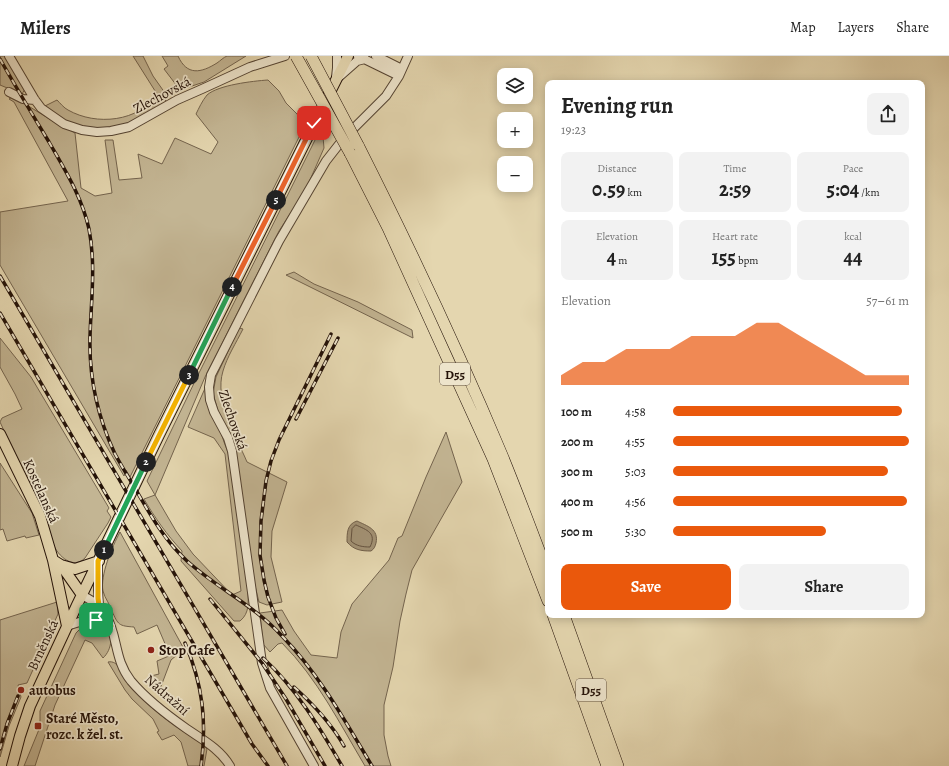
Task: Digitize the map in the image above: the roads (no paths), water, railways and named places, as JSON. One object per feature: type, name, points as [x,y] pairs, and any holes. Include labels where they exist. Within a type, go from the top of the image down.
[{"type":"highway","name":"D55","points":[[296,56],[354,149],[397,222],[439,312],[502,456],[545,566]]},
{"type":"highway","name":"D55","points":[[311,56],[493,460],[545,593]]},
{"type":"highway","name":"D55","points":[[554,618],[607,766]]},
{"type":"highway","name":"D55","points":[[565,618],[618,766]]},
{"type":"main road","name":"Brněnská","points":[[12,766],[30,706],[67,626],[166,421],[348,56]]},
{"type":"main road","name":"Kostelanská","points":[[0,434],[39,513],[57,562],[67,626]]},
{"type":"main road","points":[[57,562],[75,569],[98,561]]},
{"type":"main road","name":"Kostelanská","points":[[57,562],[82,595]]},
{"type":"main road","points":[[59,582],[68,591],[82,595]]},
{"type":"street","name":"Zlechovská","points":[[9,56],[41,108],[71,127],[98,132],[129,127],[177,100],[250,67],[285,56]]},
{"type":"street","points":[[334,83],[337,68],[337,56]]},
{"type":"street","points":[[376,56],[400,72]]},
{"type":"street","name":"Zlechovská","points":[[314,766],[270,688],[262,662],[232,451],[228,438],[214,412],[210,400],[209,388],[212,374],[279,241],[326,161],[344,138],[381,102],[408,56]]},
{"type":"street","points":[[334,83],[351,65],[362,58],[400,72]]},
{"type":"street","points":[[9,92],[23,99],[35,100]]},
{"type":"street","name":"Nádražní","points":[[98,561],[99,606]]},
{"type":"street","name":"Nádražní","points":[[82,595],[99,606],[111,626],[122,665],[131,681],[160,710],[218,750],[230,766]]},
{"type":"street","points":[[67,626],[91,619],[111,626]]},
{"type":"water","points":[[357,521],[368,526],[376,534],[376,544],[374,549],[371,551],[358,550],[347,542],[349,527]]},
{"type":"railway","points":[[0,59],[67,173],[86,217],[92,256],[90,337],[91,367],[99,412],[115,454],[153,519],[165,537],[179,553],[199,571],[260,615],[282,636],[308,666],[331,698],[372,766]]},
{"type":"railway","points":[[0,276],[287,766]]},
{"type":"railway","points":[[0,313],[252,744],[268,766]]},
{"type":"railway","points":[[285,634],[276,618],[268,597],[260,555],[261,521],[266,481],[271,461],[279,440],[331,334]]},
{"type":"railway","points":[[296,419],[338,338]]},
{"type":"railway","points":[[210,599],[262,663],[286,699],[325,766]]},
{"type":"railway","points":[[185,643],[196,674],[202,704],[204,734],[201,766]]},
{"type":"railway","points":[[263,658],[297,695],[342,766]]},
{"type":"railway","points":[[294,687],[322,715],[344,746]]},
{"type":"railway","points":[[0,749],[7,724],[18,696]]},
{"type":"place","name":"Stop Cafe","points":[[151,650]]},
{"type":"place","name":"autobus","points":[[21,690]]},
{"type":"place","name":"Staré Město, rozc. k žel. st.","points":[[38,726]]}]
